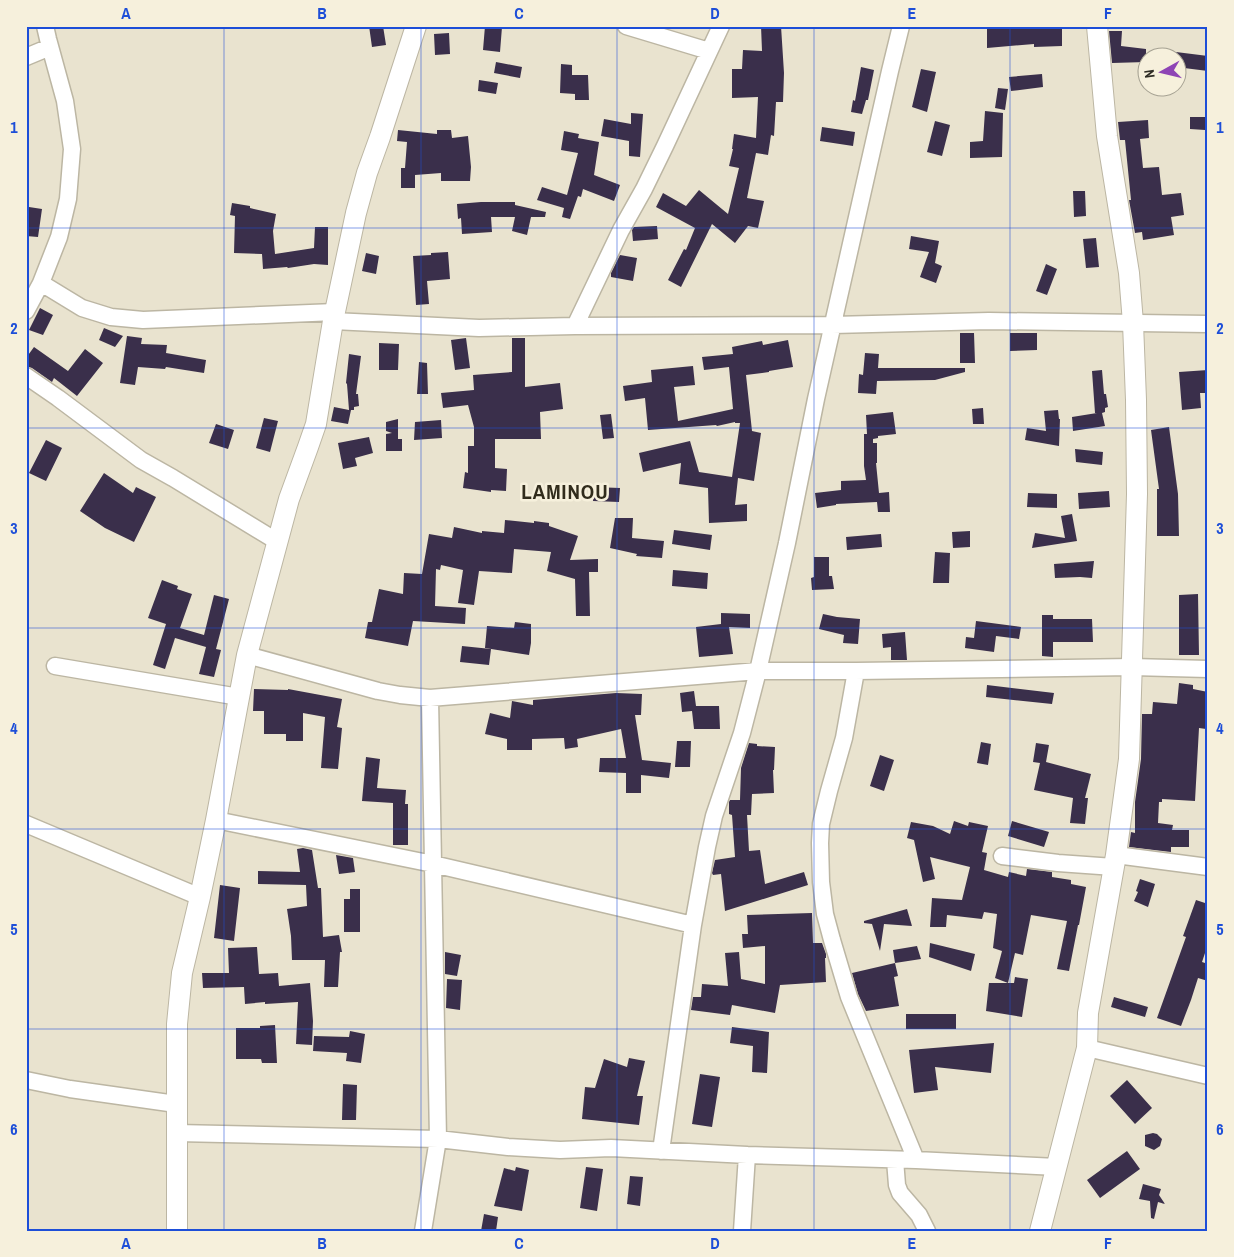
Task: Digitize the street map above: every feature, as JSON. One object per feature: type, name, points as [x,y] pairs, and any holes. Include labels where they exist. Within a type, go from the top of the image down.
[{"type":"street","points":[[26,311],[60,237],[68,199],[72,148],[65,101],[45,26]]},
{"type":"street","points":[[177,1231],[177,1024],[182,973],[216,820],[248,655],[289,499],[316,424],[334,316],[356,213],[366,174],[416,26]]},
{"type":"street","points":[[626,26],[709,51]]},
{"type":"street","points":[[576,326],[621,230],[666,146],[721,26]]},
{"type":"street","points":[[661,1151],[693,925],[714,816],[742,732],[758,671],[816,399],[901,26]]},
{"type":"street","points":[[1040,1231],[1087,1048],[1088,1013],[1115,861],[1129,759],[1137,494],[1133,323],[1129,273],[1107,136],[1097,26]]},
{"type":"street","points":[[26,57],[50,46]]},
{"type":"street","points":[[40,283],[82,308],[111,317],[143,320],[334,316],[479,328],[833,325],[989,321],[1208,324]]},
{"type":"street","points":[[26,376],[141,460],[278,542]]},
{"type":"street","points":[[248,655],[378,691],[430,698],[758,671],[1132,667],[1208,669]]},
{"type":"street","points":[[55,666],[239,697]]},
{"type":"street","points":[[856,671],[844,738],[821,824],[821,882],[825,914],[850,998],[916,1160]]},
{"type":"street","points":[[423,1231],[438,1139],[430,698]]},
{"type":"street","points":[[216,820],[433,864],[693,925]]},
{"type":"street","points":[[26,824],[200,896]]},
{"type":"street","points":[[1002,856],[1058,863],[1115,861],[1208,867]]},
{"type":"street","points":[[1087,1048],[1208,1076]]},
{"type":"street","points":[[26,1080],[70,1089],[176,1104]]},
{"type":"street","points":[[177,1133],[438,1139],[508,1147],[560,1150],[612,1148],[1057,1167]]},
{"type":"street","points":[[742,1231],[747,1155]]},
{"type":"street","points":[[895,1160],[897,1185],[900,1193],[919,1215],[927,1231]]},
{"type":"building","points":[[369,26],[383,26],[386,45],[372,47]]},
{"type":"building","points":[[485,26],[502,27],[500,52],[483,50]]},
{"type":"building","points":[[761,26],[781,26],[784,73],[783,102],[776,102],[774,136],[771,135],[768,155],[756,153],[747,198],[764,201],[758,228],[748,226],[735,243],[712,224],[681,287],[668,280],[684,249],[686,250],[695,228],[656,207],[663,193],[686,206],[699,190],[728,214],[739,168],[729,166],[734,134],[756,138],[758,97],[732,98],[732,69],[742,69],[743,50],[762,51]]},
{"type":"building","points":[[987,26],[1062,26],[1062,46],[1034,47],[1034,44],[987,48]]},
{"type":"building","points":[[1109,31],[1122,31],[1121,46],[1138,48],[1136,48],[1136,62],[1112,63]]},
{"type":"building","points":[[449,33],[450,54],[435,55],[434,34]]},
{"type":"building","points":[[1186,53],[1208,56],[1208,71],[1186,68]]},
{"type":"building","points":[[496,62],[522,67],[520,78],[494,73]]},
{"type":"building","points":[[561,64],[572,65],[572,75],[588,75],[589,100],[575,100],[575,94],[560,93]]},
{"type":"building","points":[[861,67],[874,70],[868,100],[866,100],[862,114],[851,112],[853,100],[855,101]]},
{"type":"building","points":[[921,69],[936,72],[927,112],[912,107]]},
{"type":"building","points":[[1042,74],[1043,87],[1011,91],[1009,77]]},
{"type":"building","points":[[479,80],[498,83],[496,94],[478,91]]},
{"type":"building","points":[[998,88],[1008,89],[1005,110],[995,108]]},
{"type":"building","points":[[985,111],[1003,113],[1002,157],[970,158],[970,142],[983,141]]},
{"type":"building","points":[[631,113],[643,114],[640,157],[629,156],[629,141],[601,136],[604,119],[631,124]]},
{"type":"building","points":[[1190,117],[1205,117],[1205,130],[1190,129]]},
{"type":"building","points":[[1148,120],[1149,138],[1140,139],[1143,168],[1159,167],[1162,195],[1181,193],[1184,215],[1171,217],[1174,235],[1143,240],[1142,232],[1135,233],[1129,200],[1131,200],[1125,140],[1120,140],[1118,122]]},
{"type":"building","points":[[935,121],[950,125],[942,156],[927,152]]},
{"type":"building","points":[[822,127],[855,132],[853,146],[820,141]]},
{"type":"building","points":[[398,130],[437,134],[437,130],[451,130],[452,138],[468,136],[471,167],[470,181],[441,181],[441,173],[415,175],[415,188],[401,188],[401,168],[405,168],[407,142],[397,141]]},
{"type":"building","points":[[564,131],[579,134],[578,138],[599,142],[594,175],[620,185],[614,201],[583,189],[581,197],[578,196],[570,219],[562,217],[564,208],[537,200],[542,187],[567,195],[578,153],[561,150]]},
{"type":"building","points":[[1073,191],[1085,191],[1086,216],[1074,217]]},
{"type":"building","points":[[515,202],[515,205],[546,212],[545,217],[531,217],[527,235],[512,231],[515,217],[491,217],[492,232],[462,234],[461,218],[458,219],[457,204]]},
{"type":"building","points":[[232,203],[276,214],[273,231],[275,254],[314,248],[315,227],[328,227],[328,265],[314,264],[263,269],[262,254],[234,253],[235,216],[230,215]]},
{"type":"building","points":[[29,207],[42,209],[38,237],[26,236]]},
{"type":"building","points":[[657,226],[658,239],[633,241],[632,230],[634,227]]},
{"type":"building","points":[[911,236],[939,241],[935,263],[942,266],[936,283],[920,277],[929,252],[909,249]]},
{"type":"building","points":[[1096,238],[1099,267],[1086,268],[1083,239]]},
{"type":"building","points":[[448,252],[450,279],[427,281],[429,304],[416,305],[413,256]]},
{"type":"building","points":[[366,253],[379,256],[376,274],[362,271]]},
{"type":"building","points":[[620,255],[637,258],[633,281],[611,277],[611,273]]},
{"type":"building","points":[[1046,264],[1057,269],[1047,295],[1036,291]]},
{"type":"building","points":[[40,308],[53,315],[43,335],[29,330]]},
{"type":"building","points":[[104,328],[123,336],[115,347],[99,340]]},
{"type":"building","points":[[960,333],[974,333],[975,363],[960,363]]},
{"type":"building","points":[[1010,333],[1037,333],[1037,350],[1010,351]]},
{"type":"building","points":[[127,336],[142,338],[141,344],[167,345],[166,353],[206,360],[204,373],[166,367],[165,369],[138,367],[135,385],[120,383]]},
{"type":"building","points":[[466,338],[470,368],[455,370],[451,340]]},
{"type":"building","points":[[512,338],[525,338],[525,387],[560,383],[563,409],[540,412],[541,439],[495,439],[495,468],[507,469],[506,491],[491,490],[491,492],[463,488],[465,472],[468,473],[468,446],[474,446],[474,427],[468,405],[443,408],[441,393],[474,390],[473,375],[512,372]]},
{"type":"building","points":[[788,340],[793,367],[746,375],[752,431],[761,433],[754,481],[738,478],[735,505],[747,504],[747,521],[709,523],[708,488],[679,484],[681,463],[643,472],[639,453],[690,441],[699,472],[732,477],[740,423],[648,430],[645,398],[625,401],[623,386],[652,382],[651,370],[693,366],[695,385],[674,387],[678,421],[733,409],[729,367],[704,370],[702,357],[733,354],[732,347],[762,341],[763,345]]},
{"type":"building","points":[[379,343],[399,344],[398,370],[379,370]]},
{"type":"building","points":[[34,347],[68,371],[85,349],[103,363],[77,396],[54,378],[52,382],[26,366],[26,358]]},
{"type":"building","points":[[865,353],[879,354],[878,368],[965,368],[965,372],[935,380],[877,381],[876,394],[858,393],[859,374],[863,375]]},
{"type":"building","points":[[349,354],[361,356],[356,394],[358,394],[359,406],[351,410],[348,424],[331,421],[334,407],[349,410],[346,383]]},
{"type":"building","points":[[419,362],[427,363],[428,394],[417,394]]},
{"type":"building","points":[[1102,370],[1104,394],[1106,394],[1108,407],[1102,413],[1105,426],[1073,431],[1072,417],[1097,413],[1095,413],[1092,371]]},
{"type":"building","points":[[1208,370],[1208,393],[1200,393],[1201,408],[1182,410],[1179,372]]},
{"type":"building","points":[[983,408],[984,424],[973,424],[972,409]]},
{"type":"building","points":[[1058,410],[1060,419],[1059,446],[1025,440],[1027,428],[1046,431],[1044,411]]},
{"type":"building","points":[[893,412],[896,434],[878,436],[878,438],[873,439],[873,443],[877,443],[876,463],[879,493],[889,492],[890,512],[878,512],[877,502],[836,504],[817,508],[815,493],[841,490],[841,481],[866,480],[864,434],[867,434],[866,415]]},
{"type":"building","points":[[611,414],[614,438],[603,439],[600,415]]},
{"type":"building","points":[[264,418],[278,421],[270,452],[256,448]]},
{"type":"building","points":[[398,419],[398,439],[402,439],[402,451],[386,451],[386,434],[392,433],[386,431],[386,422]]},
{"type":"building","points":[[441,420],[442,438],[414,440],[415,422]]},
{"type":"building","points":[[216,424],[234,430],[228,449],[209,443]]},
{"type":"building","points":[[1169,427],[1178,494],[1179,536],[1157,536],[1157,489],[1159,489],[1151,430]]},
{"type":"building","points":[[369,437],[373,453],[355,458],[357,466],[343,469],[338,443]]},
{"type":"building","points":[[46,440],[62,448],[46,481],[29,473]]},
{"type":"building","points":[[1075,449],[1103,452],[1102,465],[1076,462]]},
{"type":"building","points":[[104,473],[133,493],[136,487],[156,497],[134,542],[105,528],[80,511]]},
{"type":"building","points":[[594,487],[620,488],[619,502],[593,501]]},
{"type":"building","points":[[1109,491],[1110,507],[1079,509],[1078,493]]},
{"type":"building","points":[[1028,493],[1057,494],[1057,508],[1027,507]]},
{"type":"building","points":[[1072,514],[1077,541],[1032,548],[1035,533],[1065,538],[1061,516]]},
{"type":"building","points":[[615,518],[633,518],[632,538],[664,541],[662,558],[636,556],[637,554],[610,548]]},
{"type":"building","points":[[505,520],[549,523],[549,526],[578,536],[570,560],[598,559],[598,572],[589,572],[590,616],[576,616],[575,579],[547,571],[551,552],[514,549],[512,573],[479,571],[474,605],[458,603],[463,570],[441,565],[440,570],[436,569],[435,606],[466,608],[465,624],[413,621],[408,646],[365,638],[368,622],[372,622],[379,589],[403,594],[404,573],[422,574],[429,534],[452,538],[454,527],[482,533],[482,531],[504,533]]},
{"type":"building","points":[[674,530],[712,535],[710,550],[672,544]]},
{"type":"building","points":[[970,531],[970,547],[953,548],[952,532]]},
{"type":"building","points":[[881,534],[882,547],[847,550],[846,537]]},
{"type":"building","points":[[935,552],[950,553],[949,583],[933,583]]},
{"type":"building","points":[[814,557],[829,557],[829,576],[832,576],[834,589],[812,590],[811,578],[814,577]]},
{"type":"building","points":[[1094,561],[1092,578],[1055,578],[1054,564]]},
{"type":"building","points":[[673,570],[708,573],[707,589],[672,586]]},
{"type":"building","points":[[162,580],[178,586],[177,589],[192,594],[180,628],[204,635],[214,595],[229,599],[216,649],[221,650],[214,677],[199,674],[206,647],[175,638],[165,669],[153,665],[166,624],[148,618]]},
{"type":"building","points":[[1198,594],[1199,655],[1179,655],[1179,595]]},
{"type":"building","points":[[721,613],[750,614],[750,628],[729,627],[733,654],[699,657],[696,627],[721,624]]},
{"type":"building","points":[[823,614],[860,619],[858,644],[843,643],[844,635],[819,629]]},
{"type":"building","points":[[1042,615],[1053,615],[1053,619],[1092,619],[1093,642],[1053,642],[1053,657],[1042,656]]},
{"type":"building","points":[[976,621],[1021,627],[1019,639],[996,636],[994,652],[965,648],[966,637],[974,638]]},
{"type":"building","points":[[515,622],[531,624],[529,655],[485,648],[487,626],[514,628]]},
{"type":"building","points":[[905,632],[907,660],[891,660],[891,647],[883,648],[882,634]]},
{"type":"building","points":[[462,646],[491,649],[489,665],[460,662]]},
{"type":"building","points":[[1179,683],[1193,685],[1193,689],[1208,692],[1208,718],[1206,729],[1199,728],[1195,801],[1162,799],[1162,802],[1159,802],[1158,823],[1173,825],[1172,830],[1189,830],[1189,847],[1171,847],[1171,852],[1129,847],[1131,832],[1135,833],[1135,802],[1141,759],[1142,714],[1152,714],[1153,702],[1177,704]]},
{"type":"building","points":[[987,685],[1054,693],[1052,704],[986,697]]},
{"type":"building","points":[[254,689],[288,689],[342,699],[337,727],[342,728],[338,769],[321,768],[325,717],[303,713],[303,741],[286,741],[286,734],[264,734],[264,711],[253,711]]},
{"type":"building","points":[[694,691],[696,706],[719,706],[720,729],[694,729],[692,711],[682,712],[680,693]]},
{"type":"building","points":[[616,693],[642,694],[641,715],[635,715],[642,760],[671,763],[669,778],[641,775],[641,793],[626,793],[626,773],[599,772],[600,758],[626,758],[621,729],[577,739],[578,747],[565,749],[564,738],[532,739],[532,750],[507,750],[507,739],[485,734],[490,713],[510,718],[512,701],[533,705],[533,700]]},
{"type":"building","points":[[677,741],[691,741],[690,767],[675,767]]},
{"type":"building","points":[[981,742],[991,744],[988,765],[977,763]]},
{"type":"building","points":[[749,743],[757,744],[757,746],[775,747],[774,793],[752,794],[751,815],[747,815],[749,851],[760,850],[765,884],[804,872],[808,885],[725,911],[721,874],[713,875],[712,873],[715,860],[735,857],[732,815],[729,814],[729,802],[730,800],[740,800],[741,768]]},
{"type":"building","points":[[1036,743],[1049,745],[1046,762],[1091,774],[1085,798],[1088,798],[1085,824],[1070,823],[1073,798],[1034,790],[1040,763],[1033,762]]},
{"type":"building","points":[[880,755],[894,760],[884,791],[870,786]]},
{"type":"building","points":[[366,757],[380,759],[377,788],[406,790],[405,804],[408,804],[408,845],[393,845],[393,803],[362,801]]},
{"type":"building","points":[[954,821],[968,826],[969,822],[988,826],[982,852],[987,853],[984,870],[1008,877],[1009,872],[1026,876],[1027,869],[1052,872],[1052,877],[1071,880],[1071,884],[1086,887],[1069,971],[1057,969],[1067,921],[1031,915],[1023,955],[1015,953],[1008,983],[995,978],[1002,951],[993,948],[997,914],[984,912],[982,919],[947,915],[946,927],[930,927],[932,898],[962,900],[970,867],[930,857],[935,879],[923,882],[914,840],[907,838],[911,822],[933,826],[950,834]]},
{"type":"building","points":[[1012,821],[1049,832],[1044,847],[1008,836]]},
{"type":"building","points":[[297,849],[312,850],[318,888],[321,888],[323,937],[339,935],[342,952],[340,952],[338,987],[324,987],[325,960],[292,960],[287,909],[307,906],[306,885],[258,884],[258,871],[300,872]]},
{"type":"building","points":[[336,855],[353,858],[355,872],[339,874]]},
{"type":"building","points":[[1140,879],[1155,884],[1148,907],[1134,901]]},
{"type":"building","points":[[220,885],[240,888],[234,941],[214,938]]},
{"type":"building","points":[[350,889],[360,889],[360,932],[344,932],[344,899],[350,899]]},
{"type":"building","points":[[1196,900],[1208,904],[1208,944],[1202,962],[1208,964],[1208,981],[1198,978],[1181,1026],[1157,1018],[1186,937],[1183,936]]},
{"type":"building","points":[[907,909],[912,926],[884,924],[880,951],[872,924],[864,923],[864,921]]},
{"type":"building","points":[[812,913],[813,943],[822,943],[826,954],[826,982],[780,985],[775,1013],[732,1005],[730,1015],[691,1010],[693,997],[701,997],[702,984],[728,986],[725,953],[739,952],[741,979],[765,984],[765,946],[743,948],[742,934],[748,934],[747,915]]},
{"type":"building","points":[[930,943],[975,954],[971,971],[929,957]]},
{"type":"building","points":[[917,946],[921,959],[895,963],[893,950]]},
{"type":"building","points":[[257,947],[259,974],[278,973],[279,986],[310,983],[313,1021],[312,1045],[296,1044],[298,1002],[245,1004],[244,987],[203,988],[202,973],[229,973],[228,948]]},
{"type":"building","points":[[445,952],[461,955],[457,976],[445,974]]},
{"type":"building","points":[[895,963],[898,976],[894,977],[899,1006],[866,1011],[858,994],[852,973]]},
{"type":"building","points":[[1015,977],[1028,979],[1022,1017],[986,1011],[989,983],[1014,983]]},
{"type":"building","points":[[447,979],[462,980],[460,1010],[446,1008]]},
{"type":"building","points":[[1114,997],[1148,1007],[1145,1017],[1111,1007]]},
{"type":"building","points":[[906,1014],[956,1014],[956,1029],[906,1029]]},
{"type":"building","points":[[275,1025],[277,1063],[262,1063],[261,1059],[236,1059],[236,1028],[260,1028],[260,1026]]},
{"type":"building","points":[[732,1027],[769,1032],[767,1073],[752,1072],[753,1046],[730,1043]]},
{"type":"building","points":[[350,1031],[365,1034],[361,1063],[346,1061],[347,1053],[313,1051],[314,1036],[349,1037]]},
{"type":"building","points":[[994,1043],[991,1073],[935,1067],[938,1090],[914,1093],[909,1050]]},
{"type":"building","points":[[629,1058],[645,1061],[637,1096],[643,1096],[639,1125],[582,1119],[585,1087],[595,1088],[604,1059],[627,1067]]},
{"type":"building","points":[[700,1074],[720,1077],[712,1127],[692,1124]]},
{"type":"building","points":[[1127,1080],[1152,1108],[1135,1124],[1110,1096]]},
{"type":"building","points":[[343,1084],[357,1085],[356,1120],[342,1120]]},
{"type":"building","points":[[1153,1133],[1162,1139],[1160,1146],[1154,1150],[1145,1146],[1145,1135]]},
{"type":"building","points":[[1127,1151],[1140,1169],[1100,1198],[1087,1180]]},
{"type":"building","points":[[516,1167],[529,1170],[522,1211],[494,1206],[504,1168],[515,1171]]},
{"type":"building","points":[[586,1167],[603,1169],[597,1211],[580,1208]]},
{"type":"building","points":[[630,1176],[643,1177],[640,1206],[627,1204]]},
{"type":"building","points":[[1143,1184],[1161,1189],[1159,1195],[1165,1204],[1158,1202],[1154,1219],[1151,1218],[1150,1201],[1139,1199]]},
{"type":"building","points":[[484,1214],[498,1217],[496,1231],[481,1231]]},
{"type":"district","name":"LAMINOU","points":[[565,491]]}]
